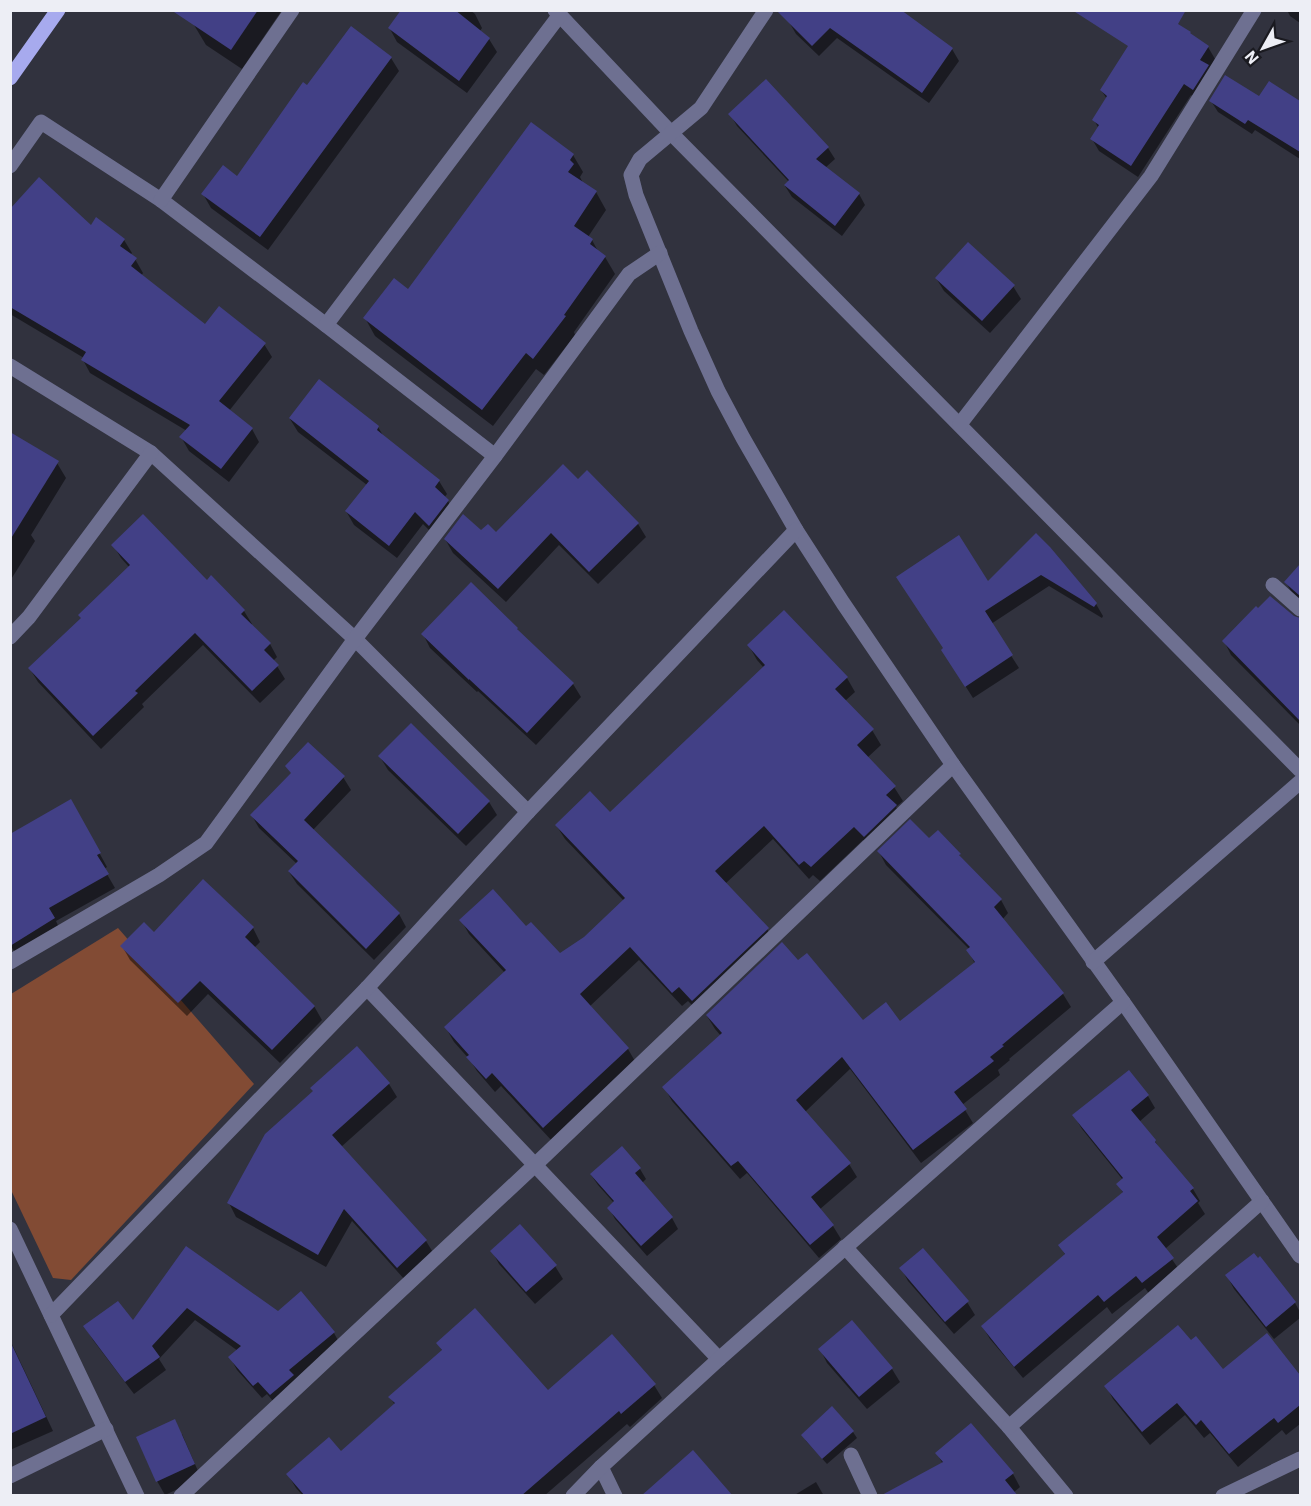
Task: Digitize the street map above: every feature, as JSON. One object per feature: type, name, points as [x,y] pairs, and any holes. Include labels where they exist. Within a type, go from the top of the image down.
[{"type":"main road","points":[[10,78],[58,10]]},
{"type":"street","points":[[161,200],[292,10]]},
{"type":"street","points":[[766,10],[701,108],[640,159],[631,175],[636,195],[691,331],[718,391],[743,438],[796,530],[843,603],[953,765],[1123,1002],[1300,1256]]},
{"type":"street","points":[[326,325],[557,13],[671,133],[1300,770]]},
{"type":"street","points":[[960,424],[1151,176],[1248,13]]},
{"type":"street","points":[[10,166],[41,122],[161,200],[495,456]]},
{"type":"street","points":[[10,962],[159,875],[206,843],[355,639],[495,456],[629,273],[660,253]]},
{"type":"street","points":[[10,366],[151,453],[355,639],[528,812]]},
{"type":"street","points":[[10,637],[29,617],[151,453]]},
{"type":"street","points":[[51,1315],[368,988],[528,812],[796,530]]},
{"type":"street","points":[[1273,585],[1300,609]]},
{"type":"street","points":[[181,1496],[536,1164],[953,765]]},
{"type":"street","points":[[1093,962],[1300,783]]},
{"type":"street","points":[[368,988],[719,1359]]},
{"type":"street","points":[[573,1496],[601,1467],[719,1359],[1123,1002]]},
{"type":"street","points":[[1009,1427],[1262,1201]]},
{"type":"street","points":[[10,1229],[137,1496]]},
{"type":"street","points":[[845,1247],[1009,1427],[1066,1496]]},
{"type":"street","points":[[10,1476],[106,1429]]},
{"type":"street","points":[[851,1455],[870,1496]]},
{"type":"street","points":[[1223,1496],[1300,1459]]},
{"type":"street","points":[[601,1467],[615,1496]]},
{"type":"shaded area","points":[[118,928],[254,1084],[71,1280],[53,1278],[11,1190],[11,994]]},
{"type":"building","points":[[171,10],[258,10],[231,50]]},
{"type":"building","points":[[401,10],[455,10],[490,38],[459,81],[388,28]]},
{"type":"building","points":[[776,10],[901,10],[953,48],[922,93],[830,28],[812,46]]},
{"type":"building","points":[[1072,10],[1186,10],[1178,24],[1209,46],[1200,60],[1209,65],[1193,90],[1184,84],[1131,166],[1090,139],[1099,125],[1092,120],[1107,96],[1100,90],[1128,46]]},
{"type":"building","points":[[351,26],[392,57],[260,237],[201,194],[223,165],[237,176],[303,82],[307,85]]},
{"type":"building","points":[[1225,75],[1259,96],[1269,81],[1300,101],[1300,152],[1248,120],[1245,124],[1209,101]]},
{"type":"building","points":[[766,79],[829,147],[816,159],[860,193],[835,226],[784,185],[789,180],[728,114]]},
{"type":"building","points":[[531,122],[574,154],[570,160],[574,164],[568,172],[597,191],[574,226],[593,239],[590,244],[606,256],[564,315],[566,316],[533,359],[526,353],[482,410],[363,318],[394,278],[408,289]]},
{"type":"building","points":[[39,177],[91,225],[96,217],[125,239],[120,246],[137,258],[131,266],[205,324],[219,306],[266,343],[219,401],[253,428],[221,469],[179,437],[190,425],[81,360],[86,352],[10,307],[10,209]]},
{"type":"building","points":[[968,242],[1015,285],[982,321],[935,278]]},
{"type":"building","points":[[319,379],[379,426],[377,430],[440,480],[435,487],[449,500],[429,526],[415,512],[389,546],[345,511],[369,481],[289,418]]},
{"type":"building","points":[[10,432],[59,461],[10,540]]},
{"type":"building","points":[[563,464],[578,479],[587,470],[639,523],[589,572],[551,533],[498,589],[444,539],[463,514],[481,530],[488,524],[496,532]]},
{"type":"building","points":[[143,514],[207,580],[211,575],[245,610],[241,614],[271,643],[264,650],[279,665],[252,691],[195,633],[135,691],[138,693],[93,736],[28,668],[81,618],[78,615],[130,565],[111,545]]},
{"type":"building","points":[[1036,533],[1097,603],[1094,607],[1041,575],[985,611],[1013,655],[965,687],[941,650],[943,648],[896,577],[959,535],[988,581]]},
{"type":"building","points":[[1300,564],[1300,596],[1284,582]]},
{"type":"building","points":[[471,582],[574,683],[527,733],[421,634]]},
{"type":"building","points":[[1270,596],[1294,616],[1300,618],[1300,721],[1222,641],[1256,606],[1258,608]]},
{"type":"building","points":[[784,610],[848,677],[835,689],[874,729],[857,745],[896,786],[886,795],[897,805],[864,837],[854,827],[811,867],[804,861],[799,865],[764,826],[715,871],[769,928],[692,1001],[679,987],[672,993],[630,947],[580,994],[629,1048],[543,1128],[492,1073],[486,1079],[466,1057],[469,1055],[444,1027],[506,970],[459,920],[493,889],[526,926],[531,922],[560,953],[584,937],[625,898],[555,825],[590,791],[610,812],[765,665],[747,645]]},
{"type":"building","points":[[411,723],[490,801],[458,834],[378,756]]},
{"type":"building","points":[[308,742],[345,776],[304,820],[400,913],[366,949],[288,871],[298,861],[250,815],[291,773],[285,766]]},
{"type":"building","points":[[71,799],[101,853],[97,855],[109,874],[49,908],[55,918],[10,946],[10,834]]},
{"type":"building","points":[[910,819],[929,838],[938,830],[1002,899],[994,907],[1064,993],[1002,1045],[1004,1046],[990,1057],[994,1061],[954,1092],[967,1109],[913,1150],[842,1057],[796,1100],[851,1163],[811,1197],[834,1225],[810,1245],[738,1161],[731,1166],[662,1087],[722,1033],[706,1015],[782,942],[798,960],[807,953],[863,1020],[886,1002],[900,1021],[975,962],[966,950],[970,947],[877,851]]},
{"type":"building","points":[[203,879],[254,927],[245,937],[315,1006],[272,1050],[200,981],[178,1003],[120,946],[144,922],[154,932]]},
{"type":"building","points":[[357,1046],[390,1083],[332,1135],[427,1240],[397,1268],[344,1209],[318,1255],[227,1203],[265,1134],[313,1091],[310,1088]]},
{"type":"building","points":[[1129,1070],[1149,1095],[1131,1110],[1194,1188],[1190,1191],[1198,1201],[1157,1237],[1174,1258],[1142,1283],[1136,1276],[1104,1302],[1098,1295],[1014,1367],[981,1326],[1065,1254],[1058,1245],[1123,1192],[1116,1184],[1123,1178],[1072,1115]]},
{"type":"building","points":[[622,1146],[641,1168],[635,1173],[673,1217],[641,1246],[607,1208],[614,1201],[590,1174]]},
{"type":"building","points":[[520,1224],[557,1265],[526,1292],[490,1251]]},
{"type":"building","points":[[186,1246],[278,1311],[301,1291],[335,1332],[289,1370],[294,1375],[270,1395],[258,1382],[253,1386],[228,1357],[241,1346],[187,1308],[152,1346],[160,1357],[125,1382],[83,1326],[118,1301],[133,1320]]},
{"type":"building","points":[[923,1248],[969,1301],[945,1322],[899,1268]]},
{"type":"building","points":[[1254,1253],[1258,1258],[1260,1256],[1296,1302],[1266,1327],[1225,1275]]},
{"type":"building","points":[[475,1308],[548,1390],[612,1334],[656,1384],[621,1414],[619,1411],[521,1496],[305,1496],[286,1474],[329,1437],[341,1451],[395,1403],[388,1397],[442,1350],[436,1343]]},
{"type":"building","points":[[852,1320],[893,1368],[859,1397],[818,1349]]},
{"type":"building","points":[[1178,1325],[1191,1340],[1196,1336],[1223,1369],[1267,1333],[1300,1375],[1300,1405],[1278,1423],[1274,1418],[1229,1454],[1201,1420],[1196,1425],[1177,1403],[1142,1432],[1104,1386]]},
{"type":"building","points":[[10,1341],[46,1417],[10,1434]]},
{"type":"building","points":[[832,1406],[854,1431],[822,1459],[801,1435]]},
{"type":"building","points":[[175,1419],[195,1464],[156,1482],[136,1437]]},
{"type":"building","points":[[971,1423],[1014,1473],[1005,1480],[1018,1496],[880,1496],[943,1462],[935,1453]]},
{"type":"building","points":[[693,1450],[733,1496],[641,1496]]}]
